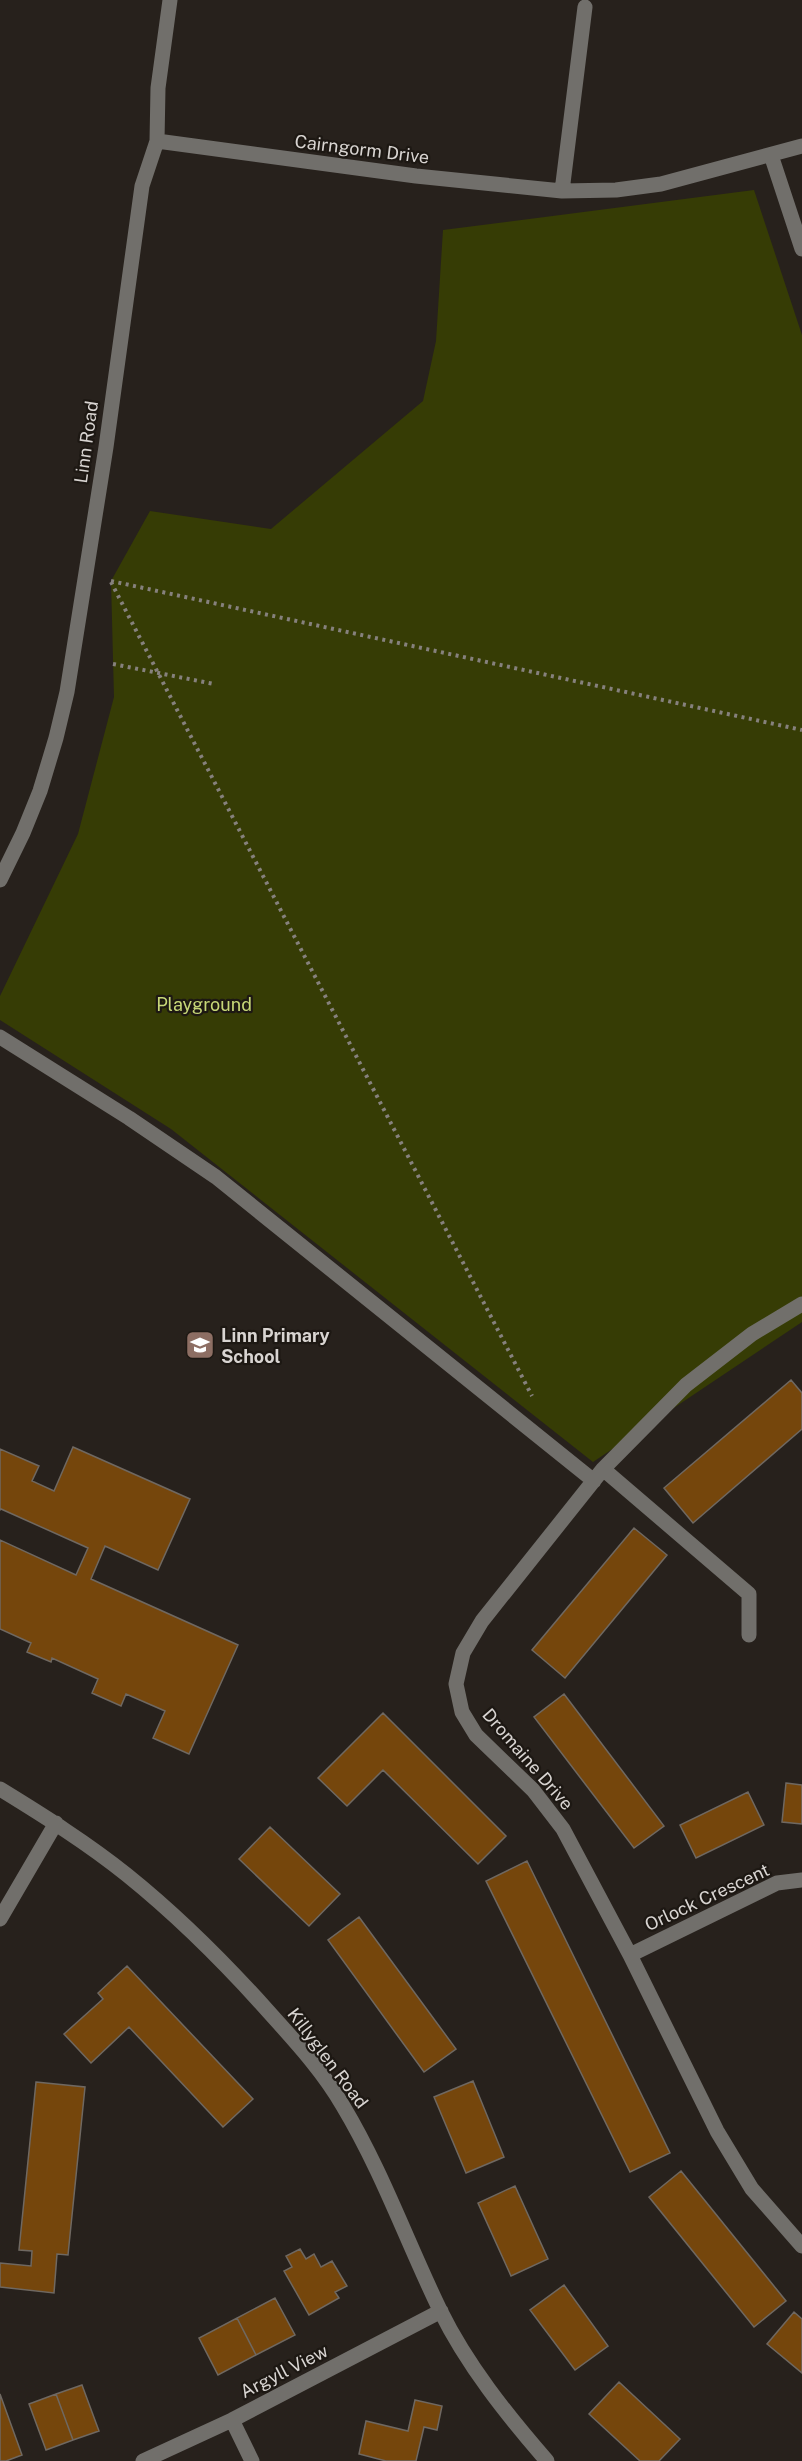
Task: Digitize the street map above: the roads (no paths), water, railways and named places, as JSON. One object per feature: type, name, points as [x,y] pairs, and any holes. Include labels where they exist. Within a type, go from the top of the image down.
[{"type":"street","name":"Linn Road","points":[[0,880],[23,833],[50,762],[67,692],[142,186],[157,141],[158,88],[170,0]]},
{"type":"street","points":[[562,191],[585,7]]},
{"type":"street","name":"Cairngorm Drive","points":[[157,141],[416,176],[562,191],[616,190],[661,184],[802,146]]},
{"type":"street","points":[[771,155],[802,249]]},
{"type":"street","points":[[0,1037],[129,1118],[216,1178],[599,1475],[748,1594],[749,1635]]},
{"type":"street","name":"Dromaine Drive","points":[[802,1304],[752,1334],[686,1385],[599,1475],[482,1621],[464,1653],[456,1684],[462,1712],[476,1735],[533,1790],[563,1829],[630,1955],[717,2131],[752,2190],[802,2246]]},
{"type":"street","name":"Killyglen Road","points":[[0,1789],[56,1823],[127,1875],[190,1930],[298,2044],[342,2104],[376,2168],[441,2312],[511,2419],[547,2461]]},
{"type":"street","points":[[0,1919],[56,1823]]},
{"type":"street","name":"Orlock Crescent","points":[[630,1955],[777,1883],[802,1880]]},
{"type":"street","name":"Argyll View","points":[[143,2461],[232,2420],[441,2312]]},
{"type":"street","points":[[232,2420],[252,2461]]},
{"type":"place","name":"Linn Primary School","points":[[200,1345]]},
{"type":"park label","name":"Playground","points":[[204,1004]]}]
